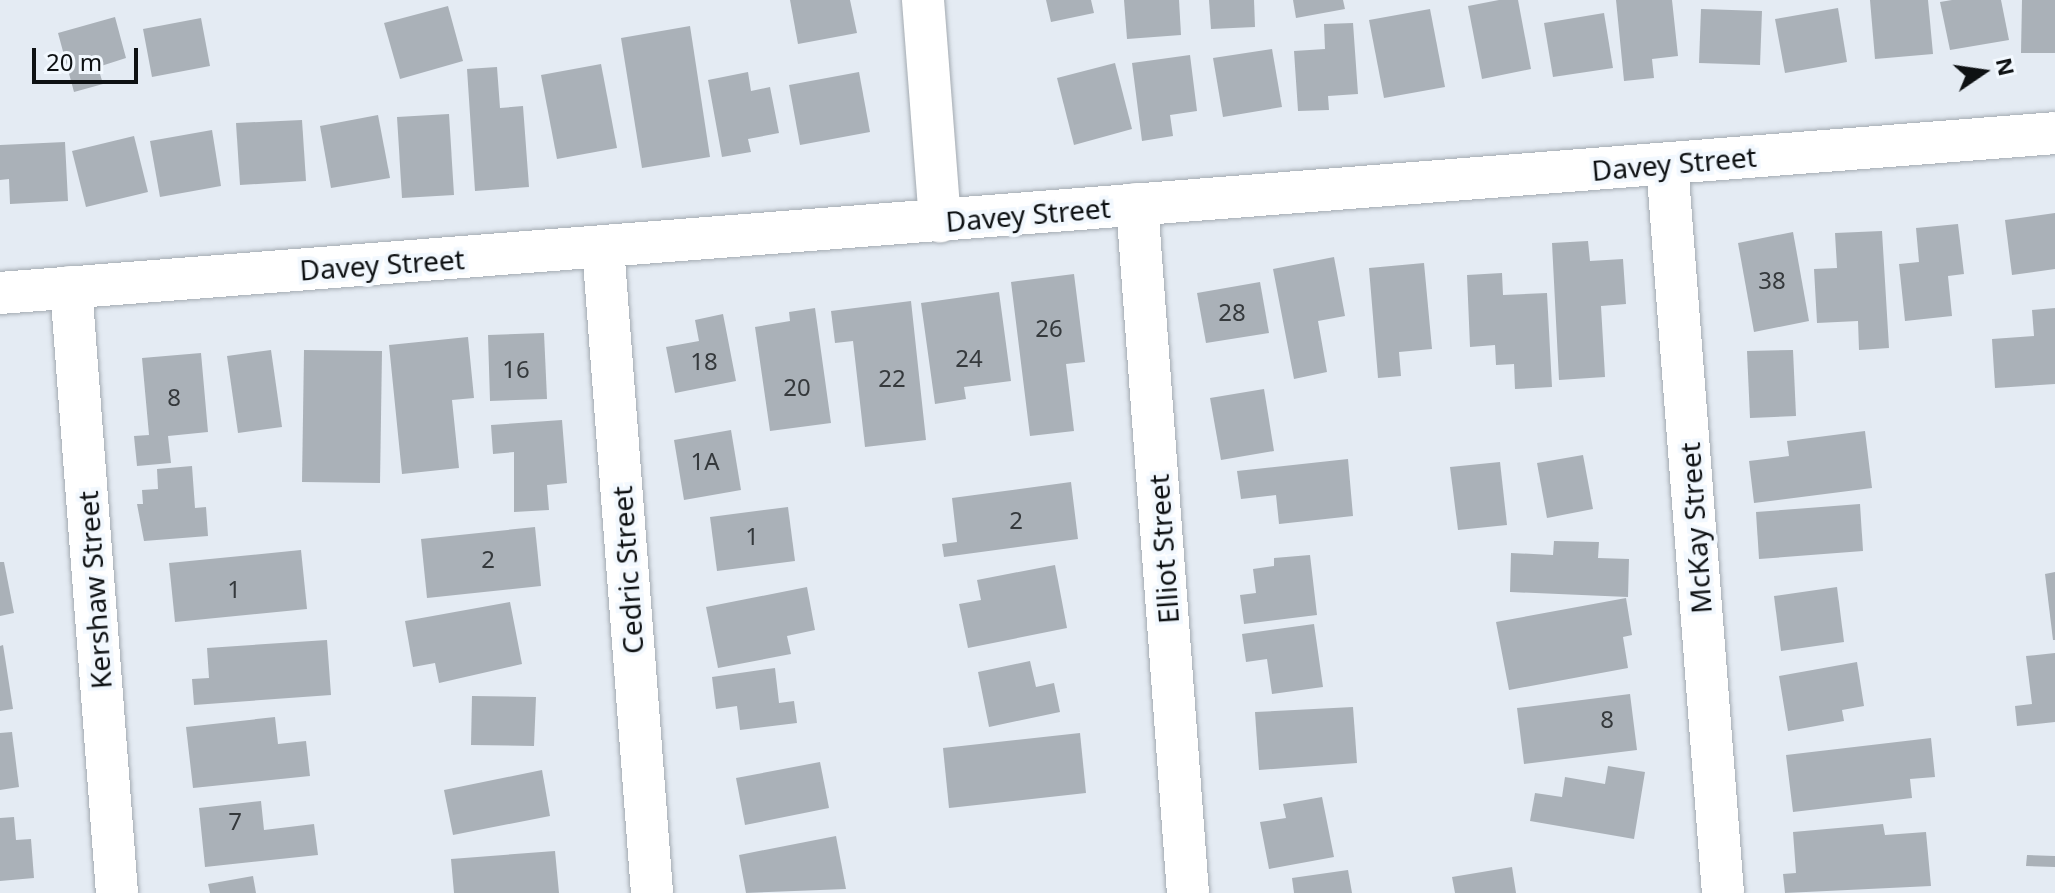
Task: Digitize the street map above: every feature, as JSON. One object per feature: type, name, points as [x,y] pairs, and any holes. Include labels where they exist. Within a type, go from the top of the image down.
[{"type":"street","points":[[923,0],[940,221]]},
{"type":"street","name":"Davey Street","points":[[0,293],[2055,133]]},
{"type":"street","name":"McKay Street","points":[[1667,164],[1723,893]]},
{"type":"street","name":"Elliot Street","points":[[1137,204],[1188,893]]},
{"type":"street","name":"Cedric Street","points":[[603,247],[652,893]]},
{"type":"street","name":"Kershaw Street","points":[[71,287],[117,893]]},
{"type":"building","points":[[790,0],[850,0],[857,33],[798,44]]},
{"type":"building","points":[[1046,0],[1091,0],[1094,13],[1051,22]]},
{"type":"building","points":[[1124,0],[1179,0],[1181,35],[1127,39]]},
{"type":"building","points":[[1209,0],[1254,0],[1255,27],[1211,29]]},
{"type":"building","points":[[1293,0],[1343,0],[1345,9],[1296,18]]},
{"type":"building","points":[[1518,0],[1531,69],[1482,79],[1468,6]]},
{"type":"building","points":[[1616,0],[1672,0],[1678,56],[1652,59],[1654,78],[1624,81]]},
{"type":"building","points":[[1870,0],[1928,0],[1933,54],[1875,59]]},
{"type":"building","points":[[2001,0],[2009,40],[1950,50],[1940,2]]},
{"type":"building","points":[[2022,0],[2055,0],[2055,53],[2021,53]]},
{"type":"building","points":[[448,6],[463,61],[400,79],[384,23]]},
{"type":"building","points":[[1838,8],[1847,62],[1785,73],[1775,19]]},
{"type":"building","points":[[1430,9],[1445,87],[1384,98],[1369,20]]},
{"type":"building","points":[[1701,9],[1762,11],[1760,65],[1699,63]]},
{"type":"building","points":[[1604,13],[1613,68],[1553,77],[1544,23]]},
{"type":"building","points":[[115,17],[126,58],[98,67],[103,84],[74,92],[58,33]]},
{"type":"building","points":[[201,18],[210,66],[152,77],[143,29]]},
{"type":"building","points":[[1353,23],[1358,94],[1328,96],[1329,110],[1298,111],[1294,51],[1325,49],[1324,24]]},
{"type":"building","points":[[690,26],[710,157],[642,168],[621,38]]},
{"type":"building","points":[[1272,49],[1282,107],[1223,117],[1213,58]]},
{"type":"building","points":[[1190,55],[1197,111],[1170,115],[1173,136],[1142,141],[1132,63]]},
{"type":"building","points":[[1115,63],[1132,129],[1074,145],[1057,78]]},
{"type":"building","points":[[601,64],[617,148],[557,159],[541,75]]},
{"type":"building","points":[[497,67],[500,108],[523,106],[529,187],[475,191],[467,69]]},
{"type":"building","points":[[748,72],[751,91],[770,87],[779,133],[748,139],[751,152],[722,157],[708,80]]},
{"type":"building","points":[[859,72],[870,132],[800,145],[789,85]]},
{"type":"building","points":[[449,114],[454,195],[402,198],[397,117]]},
{"type":"building","points":[[378,115],[390,178],[331,188],[320,126]]},
{"type":"building","points":[[302,120],[306,181],[240,185],[236,123]]},
{"type":"building","points":[[212,130],[221,186],[160,197],[150,141]]},
{"type":"building","points":[[134,136],[148,192],[86,207],[72,151]]},
{"type":"building","points":[[65,142],[68,201],[10,204],[9,179],[0,180],[0,145]]},
{"type":"building","points":[[2055,213],[2055,269],[2012,275],[2005,220]]},
{"type":"building","points":[[1958,224],[1964,274],[1948,276],[1952,316],[1905,321],[1899,264],[1919,262],[1916,228]]},
{"type":"building","points":[[1882,231],[1889,348],[1859,350],[1858,321],[1817,323],[1814,269],[1837,268],[1835,233]]},
{"type":"building","points":[[1793,232],[1809,321],[1754,332],[1738,243]]},
{"type":"building","points":[[1588,241],[1590,261],[1623,259],[1626,304],[1601,306],[1605,377],[1559,380],[1552,243]]},
{"type":"building","points":[[1334,257],[1345,316],[1318,321],[1327,372],[1294,379],[1273,269]]},
{"type":"building","points":[[1424,263],[1432,349],[1399,352],[1401,376],[1378,378],[1369,268]]},
{"type":"building","points":[[1502,273],[1503,295],[1547,293],[1552,387],[1515,389],[1514,364],[1496,365],[1495,345],[1470,347],[1467,275]]},
{"type":"building","points":[[1074,274],[1085,362],[1066,364],[1074,431],[1030,436],[1011,282]]},
{"type":"building","points":[[1260,282],[1269,333],[1206,343],[1197,293]]},
{"type":"building","points":[[999,292],[1011,381],[964,387],[966,399],[935,404],[921,303]]},
{"type":"building","points":[[911,301],[926,440],[865,447],[853,341],[835,343],[831,311]]},
{"type":"building","points":[[815,308],[831,423],[770,431],[755,327],[790,321],[789,312]]},
{"type":"building","points":[[2055,308],[2055,384],[1995,388],[1992,339],[2034,336],[2032,310]]},
{"type":"building","points":[[723,314],[736,381],[675,393],[666,347],[699,341],[695,320]]},
{"type":"building","points":[[544,333],[547,399],[490,401],[488,335]]},
{"type":"building","points":[[468,337],[474,398],[452,400],[459,468],[402,474],[389,345]]},
{"type":"building","points":[[271,350],[282,427],[238,433],[227,356]]},
{"type":"building","points":[[304,350],[382,351],[380,483],[302,482]]},
{"type":"building","points":[[1793,350],[1796,416],[1750,418],[1747,351]]},
{"type":"building","points":[[201,353],[208,432],[168,436],[171,463],[137,466],[134,436],[149,435],[142,358]]},
{"type":"building","points":[[1264,389],[1274,451],[1221,460],[1210,398]]},
{"type":"building","points":[[562,420],[567,483],[547,485],[549,510],[514,512],[514,452],[493,454],[491,425]]},
{"type":"building","points":[[731,430],[741,490],[684,500],[674,440]]},
{"type":"building","points":[[1865,431],[1872,488],[1754,503],[1749,461],[1789,456],[1787,441]]},
{"type":"building","points":[[1583,455],[1593,509],[1547,518],[1537,463]]},
{"type":"building","points":[[1348,459],[1353,516],[1279,524],[1276,495],[1241,499],[1237,471]]},
{"type":"building","points":[[1500,462],[1507,525],[1458,530],[1450,467]]},
{"type":"building","points":[[192,466],[195,508],[206,507],[208,536],[144,541],[137,504],[143,504],[142,490],[158,489],[157,469]]},
{"type":"building","points":[[1071,482],[1078,539],[944,557],[942,544],[957,542],[952,498]]},
{"type":"building","points":[[1860,504],[1863,551],[1759,559],[1756,512]]},
{"type":"building","points":[[788,507],[795,561],[717,571],[710,517]]},
{"type":"building","points":[[535,527],[541,586],[427,598],[421,539]]},
{"type":"building","points":[[1554,541],[1599,542],[1598,558],[1629,559],[1628,597],[1510,592],[1511,553],[1553,555]]},
{"type":"building","points":[[301,550],[307,609],[175,622],[169,563]]},
{"type":"building","points":[[1310,555],[1317,615],[1244,624],[1240,595],[1256,593],[1253,569],[1274,566],[1274,558]]},
{"type":"building","points":[[0,562],[4,562],[14,613],[0,616]]},
{"type":"building","points":[[1055,565],[1067,628],[968,648],[959,604],[981,600],[977,580]]},
{"type":"building","points":[[2055,572],[2055,640],[2053,640],[2045,574]]},
{"type":"building","points":[[807,587],[815,630],[787,636],[791,654],[718,668],[706,607]]},
{"type":"building","points":[[1837,587],[1844,642],[1781,651],[1774,596]]},
{"type":"building","points":[[1626,598],[1632,635],[1623,637],[1628,668],[1509,690],[1496,622]]},
{"type":"building","points":[[510,602],[522,664],[439,683],[435,663],[413,667],[405,621]]},
{"type":"building","points":[[1314,624],[1323,687],[1272,694],[1267,659],[1246,662],[1242,634]]},
{"type":"building","points":[[327,640],[331,695],[194,705],[192,679],[209,678],[207,648]]},
{"type":"building","points":[[3,645],[13,709],[0,711],[0,646]]},
{"type":"building","points":[[2055,653],[2055,722],[2017,726],[2015,706],[2032,704],[2026,656]]},
{"type":"building","points":[[1030,661],[1036,687],[1054,683],[1060,712],[989,727],[978,672]]},
{"type":"building","points":[[1857,662],[1864,706],[1842,710],[1844,721],[1788,731],[1779,676]]},
{"type":"building","points":[[775,668],[779,703],[794,701],[797,723],[740,730],[737,706],[716,709],[712,677]]},
{"type":"building","points":[[1630,694],[1637,750],[1524,764],[1517,708]]},
{"type":"building","points":[[472,696],[536,697],[534,746],[471,745]]},
{"type":"building","points":[[1353,707],[1357,763],[1259,770],[1255,712]]},
{"type":"building","points":[[275,717],[278,744],[306,741],[310,776],[193,788],[186,727]]},
{"type":"building","points":[[12,732],[19,787],[0,790],[0,733]]},
{"type":"building","points":[[1080,733],[1086,793],[949,808],[943,748]]},
{"type":"building","points":[[1931,738],[1935,777],[1910,779],[1912,798],[1793,812],[1786,755]]},
{"type":"building","points":[[820,762],[829,808],[745,825],[736,778]]},
{"type":"building","points":[[1608,766],[1645,772],[1634,839],[1530,821],[1535,793],[1562,797],[1565,777],[1605,784]]},
{"type":"building","points":[[542,770],[550,816],[453,835],[444,790]]},
{"type":"building","points":[[1322,797],[1334,857],[1269,869],[1260,822],[1286,818],[1283,804]]},
{"type":"building","points":[[261,801],[264,830],[314,824],[318,855],[205,867],[199,808]]},
{"type":"building","points":[[14,817],[16,840],[31,839],[34,878],[0,881],[0,818]]},
{"type":"building","points":[[1883,824],[1885,835],[1926,832],[1931,886],[1785,893],[1783,874],[1796,873],[1793,832]]},
{"type":"building","points":[[836,836],[846,889],[746,893],[739,855]]},
{"type":"building","points":[[555,851],[559,893],[454,893],[451,859]]},
{"type":"building","points":[[2027,855],[2055,856],[2055,867],[2026,866]]},
{"type":"building","points":[[1512,867],[1516,893],[1455,893],[1452,877]]},
{"type":"building","points":[[1348,870],[1352,893],[1294,893],[1292,878]]},
{"type":"building","points":[[253,876],[256,893],[210,893],[208,884]]}]
